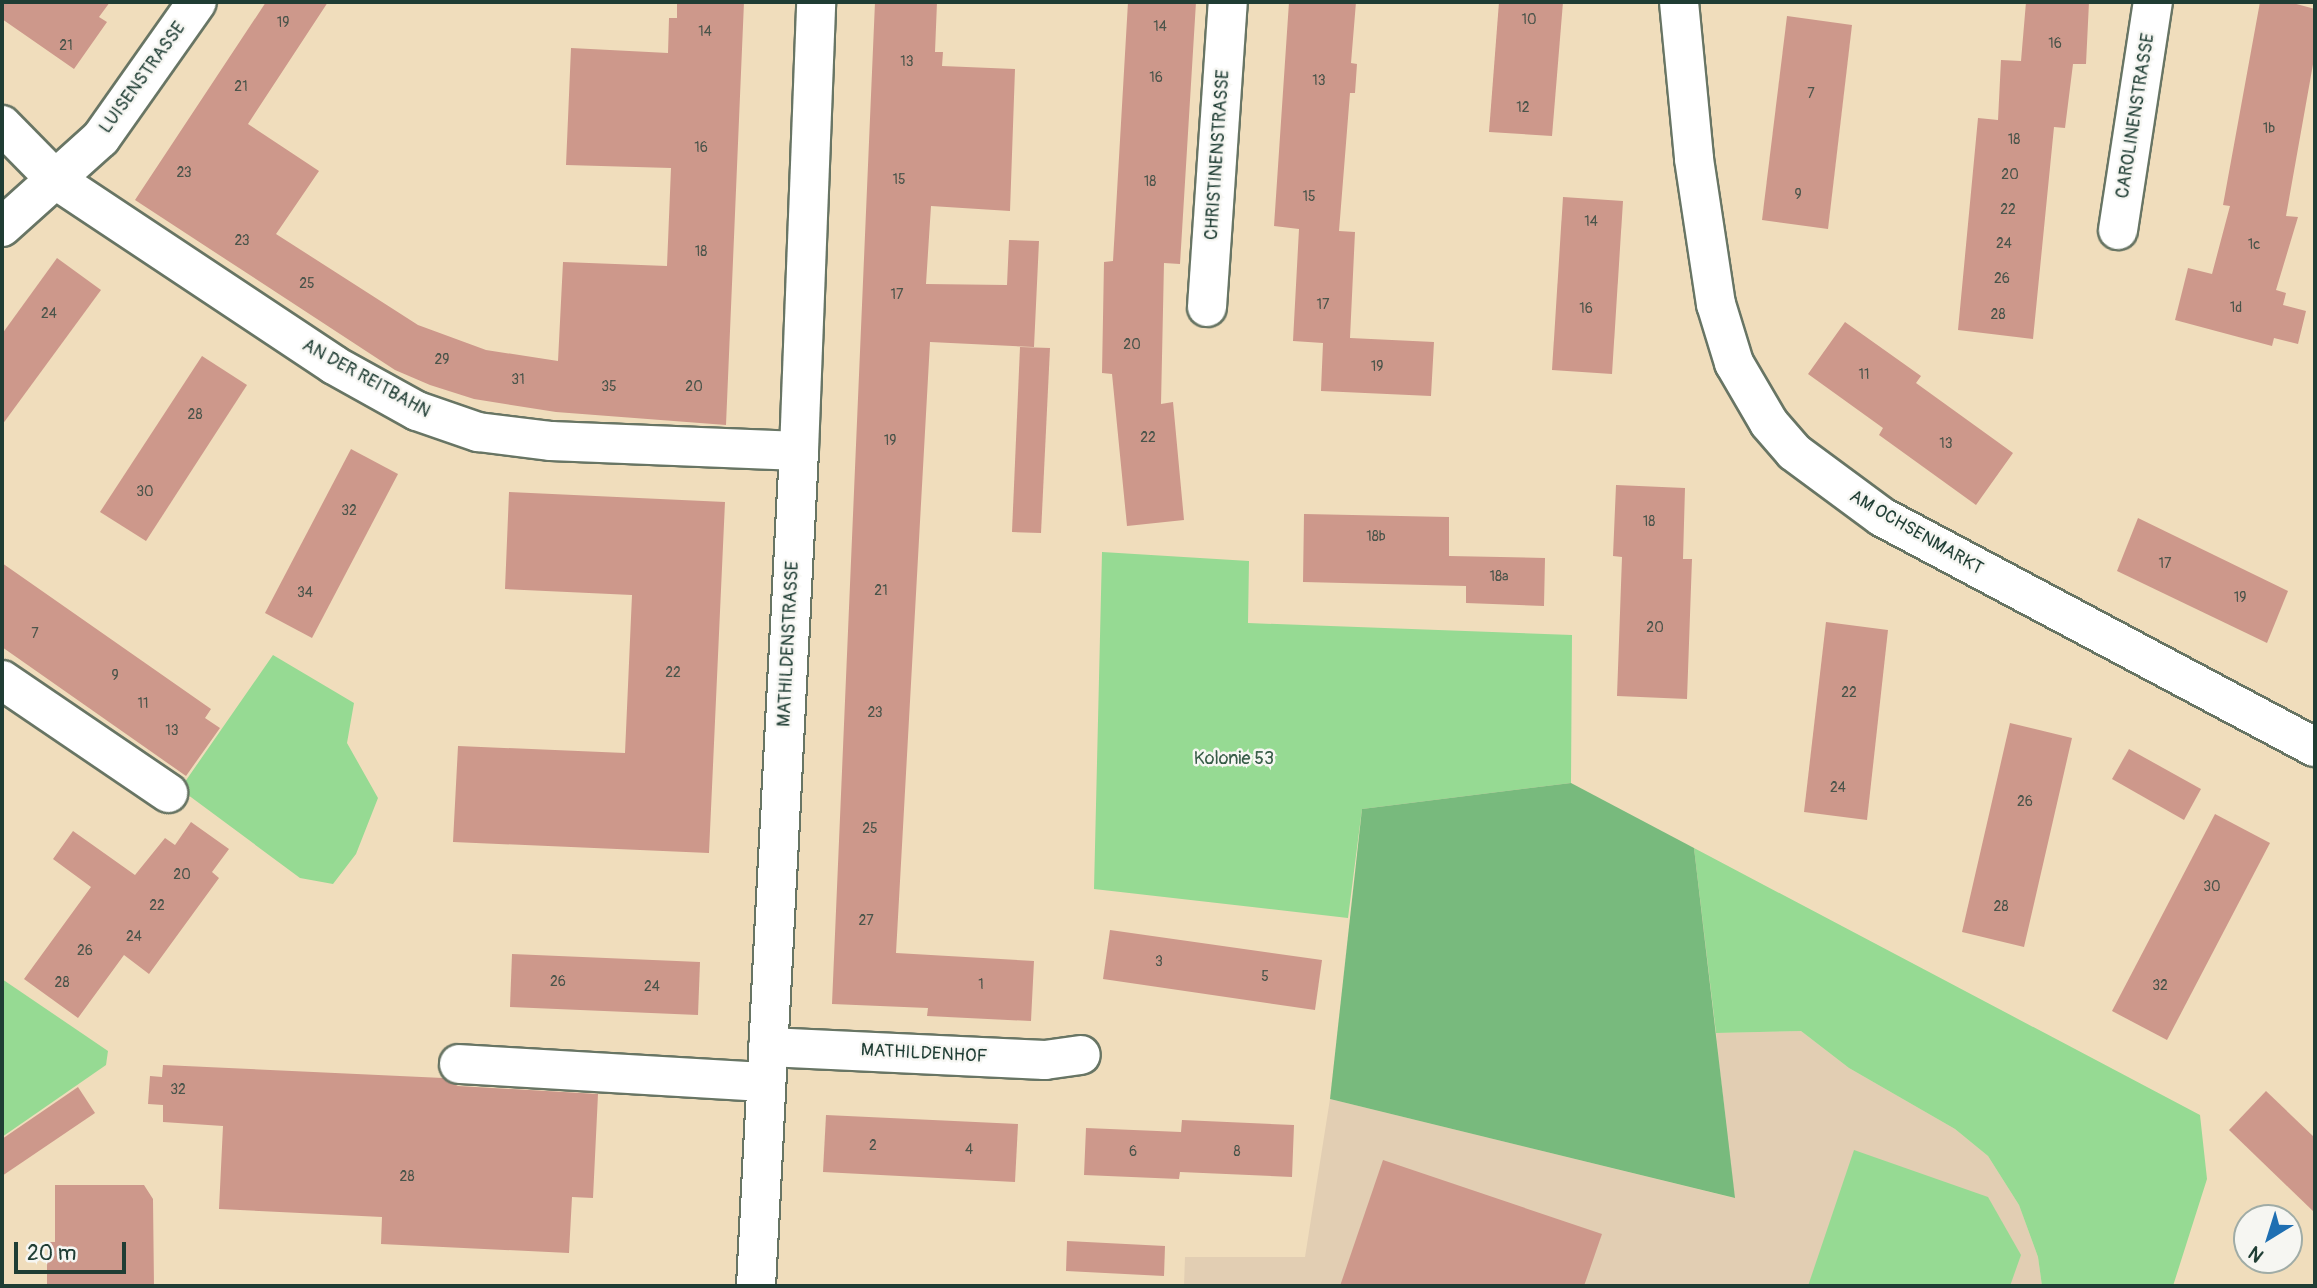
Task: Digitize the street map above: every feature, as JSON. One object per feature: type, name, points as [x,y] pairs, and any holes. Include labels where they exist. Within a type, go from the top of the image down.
[{"type":"street","name":"LUISENSTRASSE","points":[[2,227],[101,138],[139,90],[197,2]]},
{"type":"street","name":"MATHILDENSTRASSE","points":[[756,1286],[799,451],[816,2]]},
{"type":"street","name":"CHRISTINENSTRASSE","points":[[1207,307],[1228,2]]},
{"type":"street","name":"AM OCHSENMARKT","points":[[1679,2],[1694,159],[1716,304],[1734,363],[1769,424],[1794,452],[1882,517],[2315,747]]},
{"type":"street","name":"CAROLINENSTRASSE","points":[[2118,230],[2153,2]]},
{"type":"street","name":"AN DER REITBAHN","points":[[2,125],[56,180],[334,365],[417,411],[478,432],[551,441],[799,451]]},
{"type":"street","points":[[2,680],[168,793]]},
{"type":"street","name":"MATHILDENHOF","points":[[459,1064],[1045,1060],[1081,1055]]},
{"type":"shaded area","points":[[1801,1031],[1849,1068],[1955,1129],[1988,1156],[2019,1205],[2038,1257],[2042,1286],[1184,1286],[1185,1257],[1305,1257],[1330,1099],[1734,1198],[1716,1033]]},
{"type":"green space","name":"Kolonie 53","points":[[1102,552],[1249,561],[1248,623],[1572,635],[1571,783],[1362,809],[1348,918],[1094,889]]},
{"type":"green space","points":[[273,655],[354,703],[347,743],[378,798],[356,854],[333,884],[300,878],[180,789]]},
{"type":"green space","points":[[1571,783],[1694,848],[1735,1198],[1330,1099],[1362,809]]},
{"type":"green space","points":[[1694,848],[2200,1115],[2207,1179],[2173,1286],[2042,1286],[2038,1257],[2019,1205],[1988,1156],[1955,1129],[1849,1068],[1801,1031],[1716,1033]]},
{"type":"green space","points":[[2,979],[108,1051],[106,1065],[2,1137]]},
{"type":"green space","points":[[1854,1150],[1988,1197],[2021,1255],[2010,1286],[1808,1286]]},
{"type":"building","points":[[2,2],[110,2],[99,17],[107,22],[74,69],[2,19]]},
{"type":"building","points":[[266,2],[328,2],[248,124],[319,171],[276,234],[418,325],[486,350],[558,361],[563,262],[667,266],[671,168],[566,165],[571,48],[668,53],[669,18],[677,18],[677,2],[744,2],[726,425],[556,412],[474,399],[430,385],[395,370],[135,200]]},
{"type":"building","points":[[875,2],[937,2],[935,52],[943,52],[942,66],[1015,69],[1010,211],[931,206],[926,284],[1007,285],[1009,240],[1039,241],[1034,347],[930,342],[896,953],[1034,961],[1031,1021],[927,1016],[928,1008],[832,1004]]},
{"type":"building","points":[[1128,2],[1196,2],[1180,264],[1164,263],[1161,404],[1173,402],[1184,520],[1127,526],[1112,374],[1102,373],[1104,262],[1113,261]]},
{"type":"building","points":[[1289,2],[1356,2],[1351,63],[1357,64],[1355,93],[1350,93],[1339,231],[1355,232],[1350,338],[1434,342],[1431,396],[1321,391],[1323,343],[1293,341],[1299,229],[1274,226]]},
{"type":"building","points":[[1499,2],[1563,2],[1552,136],[1489,132]]},
{"type":"building","points":[[2026,2],[2089,2],[2086,64],[2073,64],[2065,128],[2054,127],[2033,339],[1958,330],[1978,118],[1998,120],[2001,60],[2021,61]]},
{"type":"building","points":[[2260,2],[2289,2],[2315,9],[2315,53],[2286,216],[2298,217],[2276,290],[2286,293],[2283,305],[2306,311],[2298,344],[2274,338],[2272,346],[2175,320],[2188,268],[2212,274],[2230,206],[2223,205]]},
{"type":"building","points":[[1787,16],[1852,25],[1828,229],[1762,220]]},
{"type":"building","points":[[1563,197],[1623,201],[1612,374],[1552,370]]},
{"type":"building","points":[[57,258],[101,290],[2,425],[2,334]]},
{"type":"building","points":[[1845,322],[1921,376],[1916,383],[2013,453],[1976,505],[1879,435],[1883,428],[1808,374]]},
{"type":"building","points":[[1020,347],[1050,348],[1041,533],[1012,532]]},
{"type":"building","points":[[202,356],[247,385],[146,541],[100,512]]},
{"type":"building","points":[[351,449],[398,474],[312,638],[265,613]]},
{"type":"building","points":[[1616,485],[1685,488],[1683,559],[1692,559],[1687,699],[1617,696],[1622,557],[1613,556]]},
{"type":"building","points":[[509,492],[725,502],[709,853],[453,842],[458,746],[625,753],[632,595],[505,589]]},
{"type":"building","points":[[1304,514],[1449,517],[1449,556],[1545,558],[1544,606],[1466,603],[1466,586],[1303,582]]},
{"type":"building","points":[[2138,518],[2288,591],[2267,643],[2117,571]]},
{"type":"building","points":[[2,563],[211,709],[205,718],[220,728],[186,776],[2,647]]},
{"type":"building","points":[[1826,622],[1888,630],[1867,820],[1804,812]]},
{"type":"building","points":[[2010,723],[2072,738],[2024,947],[1962,932]]},
{"type":"building","points":[[2129,749],[2201,789],[2184,820],[2112,779]]},
{"type":"building","points":[[2215,814],[2270,843],[2167,1040],[2112,1011]]},
{"type":"building","points":[[191,822],[229,849],[212,872],[219,878],[149,974],[124,955],[78,1018],[24,979],[91,887],[53,859],[73,831],[135,875],[165,838],[175,845]]},
{"type":"building","points":[[1110,930],[1322,960],[1315,1010],[1103,979]]},
{"type":"building","points":[[512,954],[700,962],[698,1015],[510,1007]]},
{"type":"building","points":[[163,1065],[443,1078],[458,1086],[598,1094],[593,1198],[572,1197],[569,1253],[381,1244],[382,1217],[219,1209],[223,1126],[163,1122],[163,1105],[148,1104],[150,1076],[162,1077]]},
{"type":"building","points":[[78,1087],[95,1113],[2,1176],[2,1139]]},
{"type":"building","points":[[2266,1091],[2315,1138],[2315,1213],[2229,1130]]},
{"type":"building","points":[[826,1115],[1018,1124],[1015,1182],[823,1172]]},
{"type":"building","points":[[1182,1120],[1294,1125],[1292,1177],[1180,1172],[1179,1179],[1084,1175],[1086,1128],[1181,1132]]},
{"type":"building","points":[[1383,1160],[1602,1234],[1584,1286],[1340,1286]]},
{"type":"building","points":[[55,1185],[144,1185],[153,1199],[154,1286],[47,1286],[47,1242],[55,1242]]},
{"type":"building","points":[[1067,1241],[1165,1246],[1164,1276],[1066,1271]]}]
